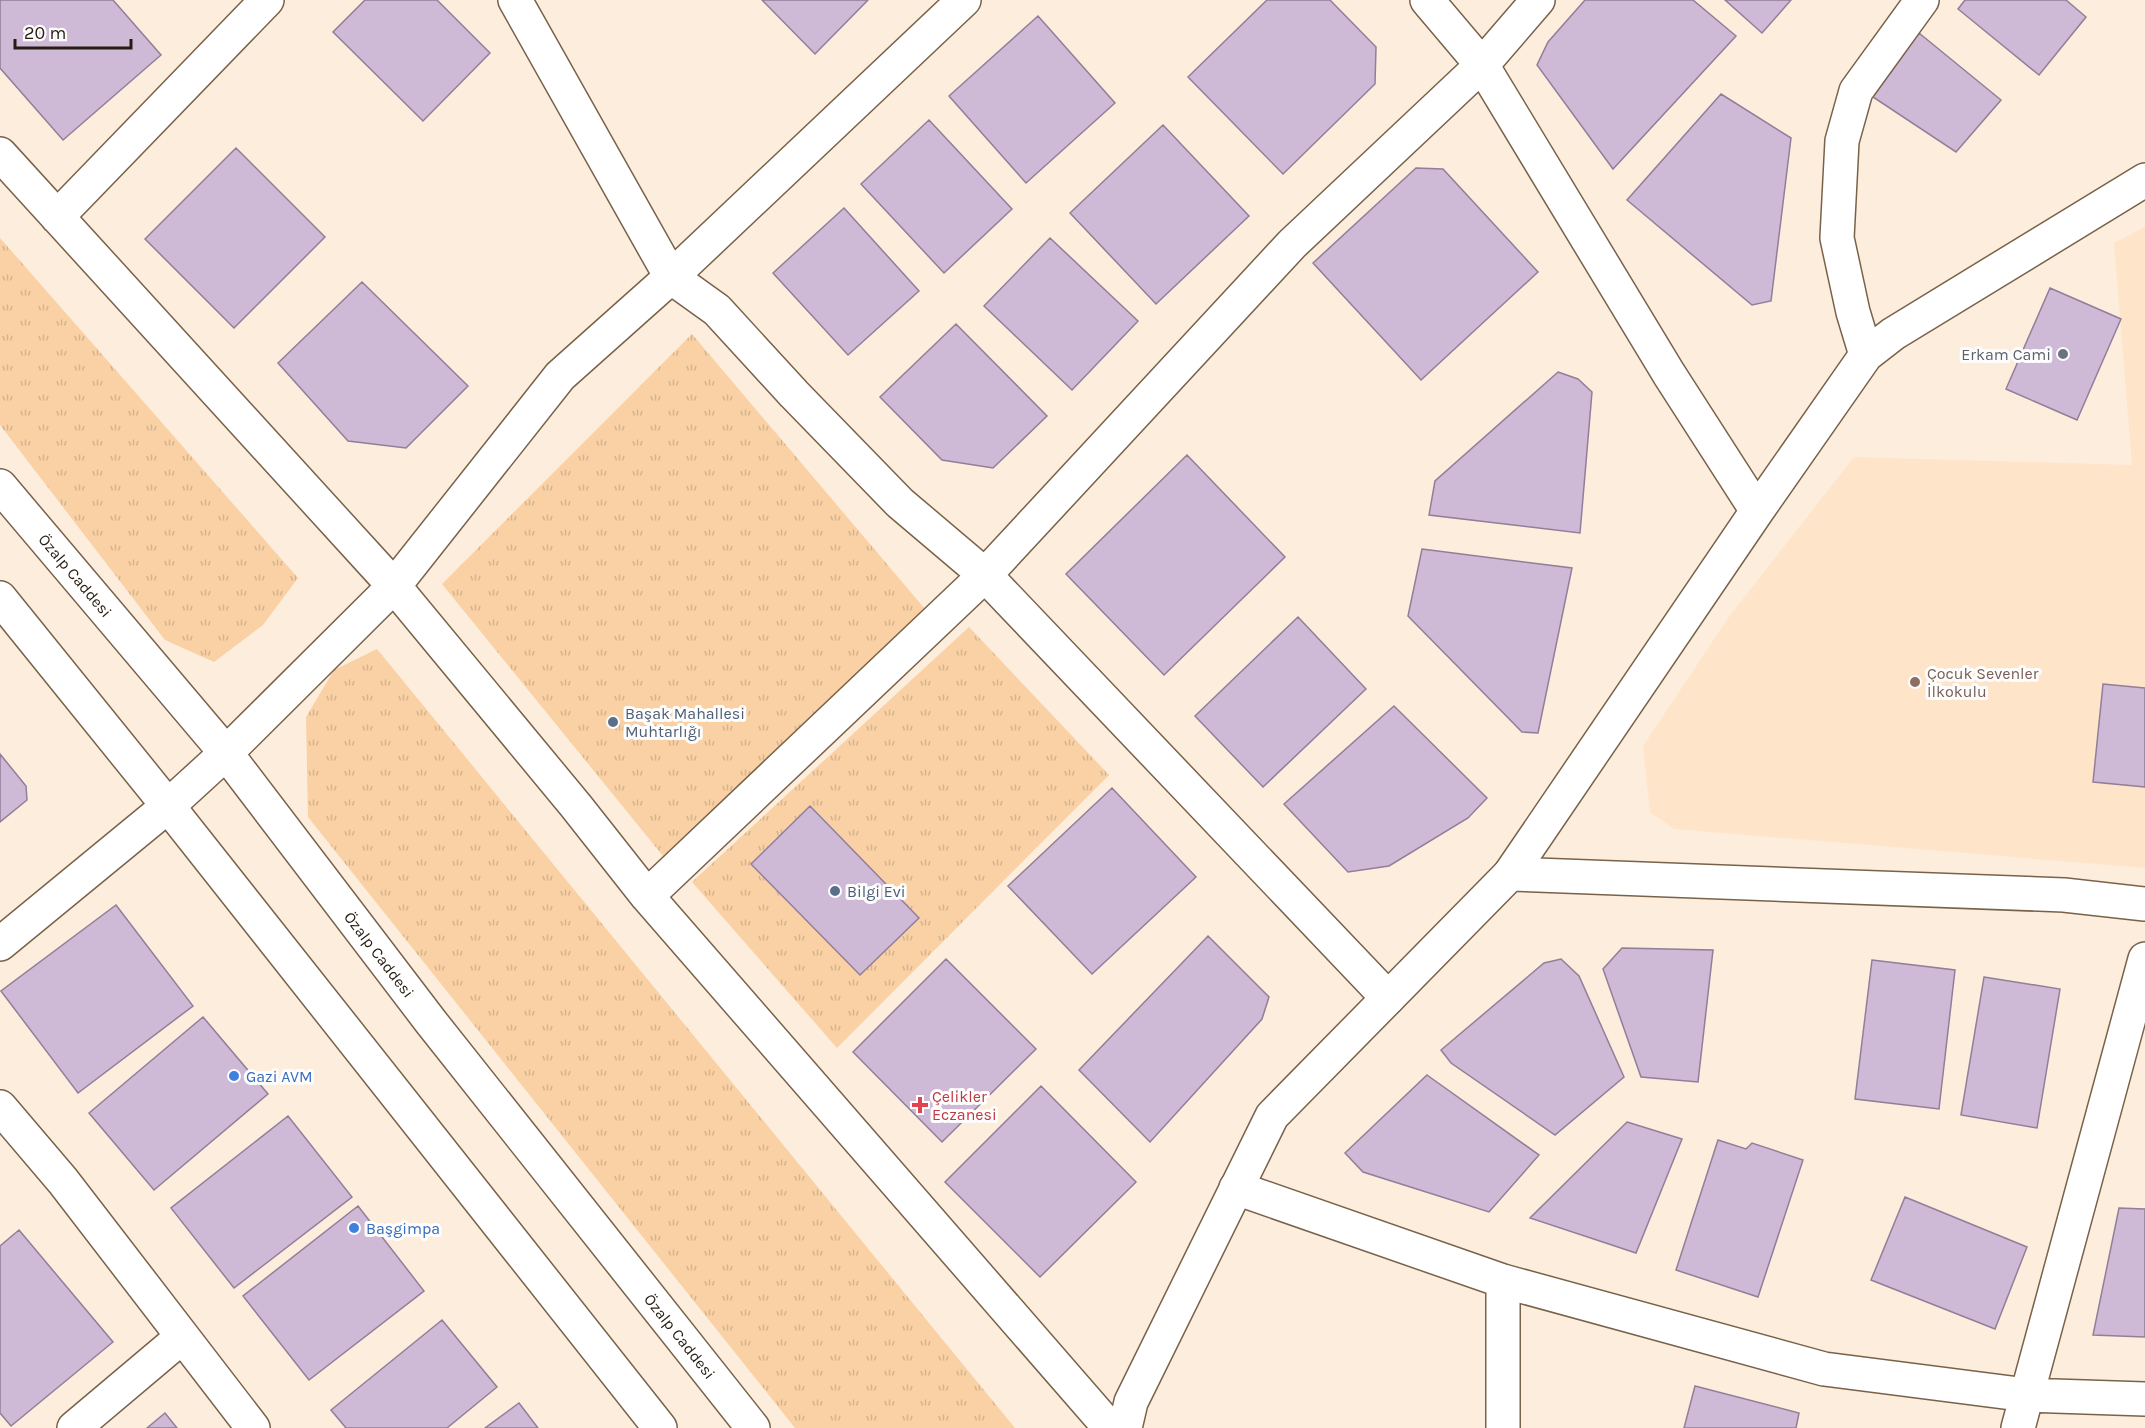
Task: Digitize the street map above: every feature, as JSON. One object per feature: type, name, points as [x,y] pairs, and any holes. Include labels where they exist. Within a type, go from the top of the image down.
[{"type":"street","points":[[57,217],[267,0]]},
{"type":"street","points":[[515,0],[671,277],[717,310],[900,504],[985,575],[1388,998]]},
{"type":"street","points":[[0,944],[168,806],[226,753],[394,586],[560,376],[671,277],[964,0]]},
{"type":"street","points":[[1427,0],[1482,66],[1669,374],[1757,511]]},
{"type":"street","points":[[647,896],[985,575],[1292,244],[1482,66],[1539,0]]},
{"type":"street","points":[[1866,356],[1853,312],[1837,238],[1842,141],[1856,91],[1922,0]]},
{"type":"street","points":[[0,154],[394,586],[576,806],[647,896],[1110,1428]]},
{"type":"street","points":[[1125,1428],[1131,1402],[1272,1116],[1510,874],[1757,511],[1866,356],[1893,334],[2145,180]]},
{"type":"street","name":"Özalp Caddesi","points":[[0,486],[226,753],[431,1022],[753,1428]]},
{"type":"street","points":[[0,598],[168,806],[660,1428]]},
{"type":"street","points":[[1510,874],[2064,895],[2145,904]]},
{"type":"street","points":[[2018,1428],[2145,959]]},
{"type":"street","points":[[0,1107],[63,1181],[253,1428]]},
{"type":"street","points":[[1236,1188],[1503,1281],[1824,1369],[2027,1395],[2145,1399]]},
{"type":"street","points":[[1503,1281],[1503,1428]]},
{"type":"street","points":[[74,1428],[182,1337]]},
{"type":"shaded area","name":"Çocuk Sevenler İlkokulu","points":[[2145,227],[2145,868],[1674,829],[1650,812],[1643,746],[1728,618],[1854,457],[2132,465],[2114,243]]},
{"type":"green space","points":[[0,238],[298,578],[263,625],[214,662],[165,640],[0,425]]},
{"type":"green space","points":[[692,334],[925,609],[663,856],[442,584]]},
{"type":"green space","points":[[969,627],[1109,775],[837,1048],[692,882]]},
{"type":"green space","points":[[377,649],[1015,1428],[795,1428],[308,817],[306,717],[334,670]]},
{"type":"building","points":[[0,0],[113,0],[161,55],[63,140],[0,68]]},
{"type":"building","points":[[365,0],[437,0],[490,53],[423,121],[333,32]]},
{"type":"building","points":[[762,0],[868,0],[815,54]]},
{"type":"building","points":[[1267,0],[1330,0],[1376,47],[1375,84],[1283,174],[1188,77]]},
{"type":"building","points":[[1585,0],[1693,0],[1736,36],[1613,169],[1537,65],[1548,42]]},
{"type":"building","points":[[1725,0],[1791,0],[1762,33]]},
{"type":"building","points":[[1965,0],[2066,0],[2086,17],[2039,75],[1958,9]]},
{"type":"building","points":[[1038,16],[1115,103],[1026,183],[949,96]]},
{"type":"building","points":[[1919,33],[2001,100],[1956,152],[1873,97]]},
{"type":"building","points":[[1721,94],[1791,138],[1771,301],[1752,305],[1627,200]]},
{"type":"building","points":[[929,120],[1012,209],[944,273],[861,184]]},
{"type":"building","points":[[1163,125],[1249,216],[1156,304],[1070,213]]},
{"type":"building","points":[[236,148],[325,237],[234,328],[145,239]]},
{"type":"building","points":[[1416,168],[1443,169],[1538,272],[1421,380],[1313,263]]},
{"type":"building","points":[[844,208],[919,291],[848,355],[773,273]]},
{"type":"building","points":[[1050,238],[1138,321],[1072,390],[984,306]]},
{"type":"building","points":[[362,282],[468,386],[406,448],[348,441],[278,363]]},
{"type":"building","name":"Erkam Cami","points":[[2050,288],[2121,319],[2077,420],[2006,389]]},
{"type":"building","points":[[956,324],[1047,416],[993,468],[942,460],[880,397]]},
{"type":"building","points":[[1558,372],[1578,379],[1592,392],[1580,533],[1429,515],[1435,481]]},
{"type":"building","points":[[1187,455],[1285,557],[1164,675],[1066,574]]},
{"type":"building","points":[[1422,549],[1572,568],[1538,733],[1522,732],[1408,616]]},
{"type":"building","points":[[1298,617],[1366,689],[1263,787],[1195,716]]},
{"type":"building","points":[[2103,684],[2145,688],[2145,787],[2093,782]]},
{"type":"building","points":[[1394,706],[1487,798],[1468,818],[1389,866],[1348,872],[1284,804]]},
{"type":"building","points":[[0,754],[26,786],[27,800],[0,822]]},
{"type":"building","points":[[1112,788],[1196,877],[1092,974],[1008,886]]},
{"type":"building","name":"Bilgi Evi","points":[[810,806],[919,918],[860,975],[751,864]]},
{"type":"building","points":[[116,905],[193,1006],[78,1093],[1,991]]},
{"type":"building","points":[[1208,936],[1269,997],[1262,1019],[1150,1142],[1079,1070]]},
{"type":"building","points":[[1622,948],[1713,950],[1698,1082],[1641,1077],[1603,969]]},
{"type":"building","points":[[946,959],[1036,1049],[942,1142],[853,1052]]},
{"type":"building","points":[[1561,959],[1579,976],[1624,1077],[1555,1135],[1451,1063],[1441,1050],[1544,963]]},
{"type":"building","points":[[1872,960],[1955,970],[1939,1109],[1855,1099]]},
{"type":"building","points":[[1984,977],[2060,989],[2037,1128],[1961,1115]]},
{"type":"building","points":[[203,1017],[268,1094],[154,1190],[89,1113]]},
{"type":"building","points":[[1427,1075],[1539,1155],[1489,1212],[1363,1172],[1345,1153]]},
{"type":"building","points":[[1041,1086],[1136,1182],[1040,1277],[945,1182]]},
{"type":"building","points":[[288,1116],[352,1197],[234,1288],[171,1208]]},
{"type":"building","points":[[1627,1122],[1682,1139],[1636,1253],[1530,1218]]},
{"type":"building","points":[[1718,1140],[1746,1149],[1752,1143],[1803,1160],[1758,1297],[1676,1270]]},
{"type":"building","points":[[1905,1197],[2027,1247],[1995,1329],[1871,1280]]},
{"type":"building","points":[[358,1206],[424,1291],[309,1380],[243,1296]]},
{"type":"building","points":[[2119,1208],[2145,1209],[2145,1337],[2093,1335]]},
{"type":"building","points":[[19,1230],[113,1342],[11,1426],[0,1413],[0,1246]]},
{"type":"building","points":[[442,1320],[497,1387],[447,1428],[346,1428],[331,1410]]},
{"type":"building","points":[[1695,1386],[1799,1413],[1796,1428],[1684,1428]]},
{"type":"building","points":[[519,1403],[538,1428],[485,1428]]},
{"type":"building","points":[[165,1413],[177,1428],[147,1428]]},
{"type":"place","name":"Erkam Cami","points":[[2063,354]]},
{"type":"place","name":"Çocuk Sevenler İlkokulu","points":[[1915,682]]},
{"type":"place","name":"Başak Mahallesi Muhtarlığı","points":[[613,722]]},
{"type":"place","name":"Bilgi Evi","points":[[835,891]]},
{"type":"place","name":"Gazi AVM","points":[[234,1076]]},
{"type":"place","name":"Çelikler Eczanesi","points":[[920,1105]]},
{"type":"place","name":"Başgimpa","points":[[354,1228]]}]
